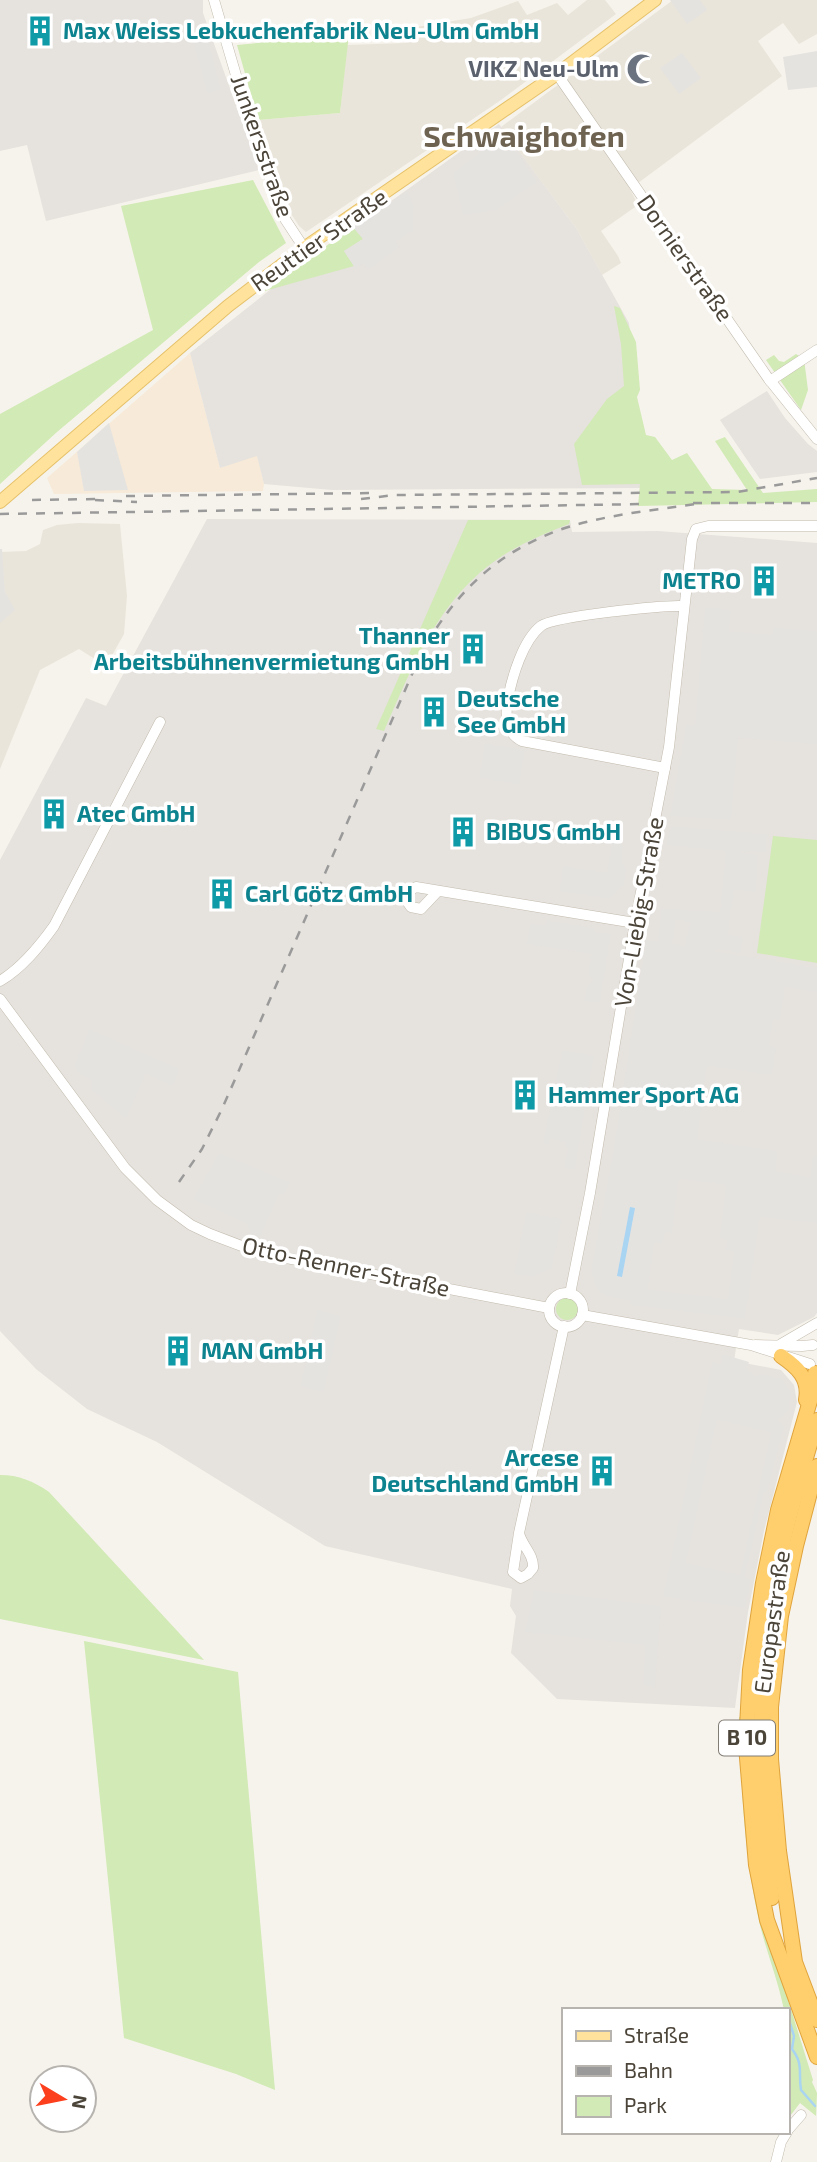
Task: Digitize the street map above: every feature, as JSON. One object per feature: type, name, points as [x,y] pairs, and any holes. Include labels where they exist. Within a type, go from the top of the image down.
[{"type":"highway","name":"B 10","points":[[780,1350],[798,1367],[805,1384],[807,1393],[802,1425]]},
{"type":"highway","name":"B 10","points":[[814,1371],[815,1384],[778,1510],[763,1583],[747,1700],[746,1746],[756,1865],[767,1920],[817,2020]]},
{"type":"highway","name":"Europastraße","points":[[789,1964],[768,1870],[761,1803],[760,1734],[770,1612],[782,1546],[817,1420]]},
{"type":"highway","points":[[789,1964],[771,1759],[771,1707],[786,1586],[817,1465]]},
{"type":"highway","name":"B 10","points":[[789,1964],[817,2057]]},
{"type":"main road","name":"Reuttier Straße","points":[[0,502],[228,306],[304,248],[557,74],[655,0]]},
{"type":"street","name":"Junkersstraße","points":[[214,0],[250,123],[285,219],[304,248]]},
{"type":"street","name":"Dornierstraße","points":[[557,74],[770,382],[817,439]]},
{"type":"street","points":[[770,382],[817,349]]},
{"type":"street","name":"Von-Liebig-Straße","points":[[570,1294],[606,1107],[635,923],[665,768],[673,718],[690,553],[696,529],[716,526],[817,526]]},
{"type":"street","points":[[665,768],[522,741],[516,738],[508,726],[507,701],[519,660],[535,632],[545,623],[569,617],[684,606]]},
{"type":"street","points":[[0,981],[39,947],[54,926],[160,722]]},
{"type":"street","points":[[438,891],[635,923]]},
{"type":"street","name":"Otto-Renner-Straße","points":[[0,999],[125,1168],[157,1200],[191,1225],[260,1253],[549,1308]]},
{"type":"street","points":[[570,1294],[579,1300],[582,1315],[575,1324],[564,1326],[553,1320],[549,1308],[558,1295],[570,1294]]},
{"type":"street","points":[[582,1315],[780,1350],[815,1343]]},
{"type":"street","points":[[780,1350],[817,1324]]},
{"type":"street","points":[[519,1533],[564,1326]]},
{"type":"street","points":[[814,1371],[809,1356],[815,1343]]},
{"type":"street","points":[[780,1350],[814,1371]]},
{"type":"street","points":[[789,2130],[801,2115]]},
{"type":"street","points":[[776,2162],[786,2134]]},
{"type":"shaded area","points":[[0,0],[203,0],[203,13],[259,170],[46,221],[27,145],[0,151]]},
{"type":"shaded area","points":[[587,0],[605,0],[616,14],[501,100],[306,232],[299,226],[288,209],[258,120],[340,113],[347,45],[406,43],[404,29],[471,18],[518,1],[527,15],[557,3],[568,15]]},
{"type":"shaded area","points":[[670,0],[700,0],[707,10],[687,24]]},
{"type":"shaded area","points":[[673,0],[817,0],[817,34],[799,44],[783,23],[758,41],[782,76],[630,189],[638,205],[601,231],[621,263],[602,275],[576,228],[501,127]]},
{"type":"shaded area","points":[[207,34],[221,90],[207,93],[192,37]]},
{"type":"shaded area","points":[[817,51],[817,87],[788,90],[783,57]]},
{"type":"shaded area","name":"VIKZ Neu-Ulm","points":[[682,53],[701,78],[679,94],[660,68]]},
{"type":"shaded area","points":[[499,124],[576,228],[629,323],[642,488],[332,490],[264,484],[257,456],[220,468],[190,353],[303,264]]},
{"type":"shaded area","points":[[505,134],[537,182],[496,210],[463,216],[453,173]]},
{"type":"shaded area","points":[[408,191],[413,204],[413,231],[395,242],[400,247],[368,270],[363,264],[355,268],[344,251],[363,239],[353,227]]},
{"type":"shaded area","points":[[190,353],[220,468],[257,455],[264,484],[263,491],[54,494],[47,478]]},
{"type":"shaded area","points":[[767,391],[785,418],[817,451],[817,472],[760,479],[720,420]]},
{"type":"shaded area","points":[[109,423],[128,490],[84,491],[77,452]]},
{"type":"shaded area","points":[[207,519],[570,520],[572,532],[658,531],[817,543],[817,1313],[778,1335],[739,1329],[734,1361],[781,1370],[794,1385],[797,1402],[764,1531],[748,1612],[735,1708],[557,1699],[511,1653],[516,1616],[510,1606],[512,1589],[325,1546],[157,1442],[87,1409],[36,1369],[0,1331],[0,860],[86,698],[106,706]]},
{"type":"shaded area","points":[[120,524],[127,596],[124,634],[106,666],[79,649],[40,670],[0,769],[0,552],[26,551],[40,544],[43,530],[57,525]]},
{"type":"shaded area","points":[[0,549],[5,592],[15,610],[0,623]]},
{"type":"shaded area","points":[[705,607],[731,610],[729,631],[772,635],[773,627],[817,631],[817,744],[738,738],[731,820],[670,816],[686,725],[695,725]]},
{"type":"shaded area","points":[[485,743],[525,750],[519,785],[479,778]]},
{"type":"shaded area","points":[[671,826],[767,834],[766,852],[736,851],[758,855],[756,892],[734,890],[728,934],[743,937],[741,953],[714,951],[817,968],[817,992],[785,987],[780,1020],[773,1019],[769,1046],[776,1048],[772,1075],[707,1066],[697,1139],[778,1151],[775,1171],[810,1177],[813,1155],[817,1156],[817,1223],[760,1217],[745,1319],[630,1305],[630,1301],[606,1296],[600,1292],[595,1286],[591,1271],[614,1147],[646,940],[658,941],[661,908],[720,912],[726,851],[666,845]],"holes":[[[676,919],[690,922],[685,946],[672,944]],[[679,1179],[726,1185],[719,1239],[727,1240],[725,1250],[734,1252],[728,1299],[648,1289],[654,1243],[663,1244],[665,1232],[672,1233]]]},
{"type":"shaded area","points":[[612,841],[623,846],[622,862],[627,870],[624,885],[609,899],[559,891],[563,866],[607,873]]},
{"type":"shaded area","points":[[546,920],[594,928],[594,932],[611,934],[600,1003],[584,1001],[587,986],[593,980],[588,974],[591,954],[527,944],[530,923],[545,925]]},
{"type":"shaded area","points":[[89,1029],[180,1069],[173,1086],[146,1074],[126,1119],[91,1090],[92,1081],[74,1066]]},
{"type":"shaded area","points":[[562,1050],[594,1056],[575,1170],[564,1168],[568,1148],[564,1147],[565,1142],[550,1139],[549,1145],[543,1143]]},
{"type":"shaded area","points":[[219,1153],[290,1182],[284,1195],[279,1194],[260,1237],[249,1234],[248,1224],[193,1199]]},
{"type":"shaded area","points":[[526,1212],[562,1219],[552,1268],[533,1277],[514,1274]]},
{"type":"shaded area","points":[[317,1310],[341,1316],[324,1392],[300,1387]]},
{"type":"shaded area","points":[[722,1354],[749,1362],[747,1368],[754,1376],[761,1374],[780,1378],[791,1393],[789,1410],[779,1420],[784,1427],[767,1492],[764,1492],[745,1577],[751,1580],[745,1608],[663,1597],[712,1362],[720,1364]],"holes":[[[717,1420],[771,1432],[740,1575],[686,1563]]]},
{"type":"shaded area","points":[[534,1590],[661,1606],[655,1687],[643,1685],[645,1645],[525,1632]]},
{"type":"green space","points":[[349,34],[340,113],[258,120],[237,45]]},
{"type":"green space","points":[[253,180],[286,243],[259,262],[57,432],[0,484],[0,414],[153,330],[121,206]]},
{"type":"green space","points":[[353,227],[363,239],[344,251],[354,266],[261,292]]},
{"type":"green space","points":[[614,306],[620,308],[636,342],[640,390],[637,397],[646,435],[655,437],[672,460],[687,453],[712,489],[747,490],[715,441],[725,437],[763,493],[817,489],[817,502],[638,506],[640,484],[582,485],[574,444],[607,399],[624,386],[621,344]]},
{"type":"green space","points":[[796,354],[804,359],[808,390],[801,410],[766,360],[774,355],[784,362]]},
{"type":"green space","points":[[468,520],[570,520],[569,524],[502,556],[461,591],[417,657],[384,731],[376,729]]},
{"type":"green space","points":[[773,836],[817,840],[817,963],[757,953]]},
{"type":"green space","points":[[567,1298],[577,1305],[578,1309],[571,1319],[567,1320],[557,1313],[556,1309],[563,1299]]},
{"type":"green space","points":[[0,1475],[26,1479],[49,1492],[204,1660],[0,1619]]},
{"type":"green space","points":[[84,1641],[238,1672],[275,2090],[236,2074],[124,2038]]},
{"type":"green space","points":[[739,1717],[743,1717],[776,1961],[817,2093],[816,2116],[800,2103],[789,2117],[789,2008],[784,2008],[754,1896],[744,1819]]},
{"type":"water","points":[[630,1207],[635,1208],[622,1277],[617,1276]]},
{"type":"waterway","points":[[789,2020],[794,2036],[792,2049],[799,2064],[801,2090],[815,2106]]},
{"type":"railway","points":[[361,499],[395,495],[737,492],[817,478]]},
{"type":"railway","points":[[126,496],[371,493]]},
{"type":"railway","points":[[32,500],[102,499]]},
{"type":"railway","points":[[95,500],[137,502]]},
{"type":"railway","points":[[693,503],[817,503]]},
{"type":"railway","points":[[179,1182],[202,1149],[222,1109],[420,656],[447,613],[479,577],[518,549],[541,538],[599,519],[702,503]]},
{"type":"railway","points":[[0,514],[647,504]]},
{"type":"place","name":"Max Weiss Lebkuchenfabrik Neu-Ulm GmbH","points":[[40,31]]},
{"type":"place","name":"VIKZ Neu-Ulm","points":[[642,69]]},
{"type":"place","name":"METRO","points":[[764,581]]},
{"type":"place","name":"Thanner Arbeitsbühnenvermietung GmbH","points":[[473,649]]},
{"type":"place","name":"Deutsche See GmbH","points":[[434,712]]},
{"type":"place","name":"Atec GmbH","points":[[54,814]]},
{"type":"place","name":"BIBUS GmbH","points":[[463,832]]},
{"type":"place","name":"Carl Götz GmbH","points":[[222,894]]},
{"type":"place","name":"Hammer Sport AG","points":[[525,1095]]},
{"type":"place","name":"MAN GmbH","points":[[178,1351]]},
{"type":"place","name":"Arcese Deutschland GmbH","points":[[602,1471]]},
{"type":"district","name":"Schwaighofen","points":[[524,137]]}]
